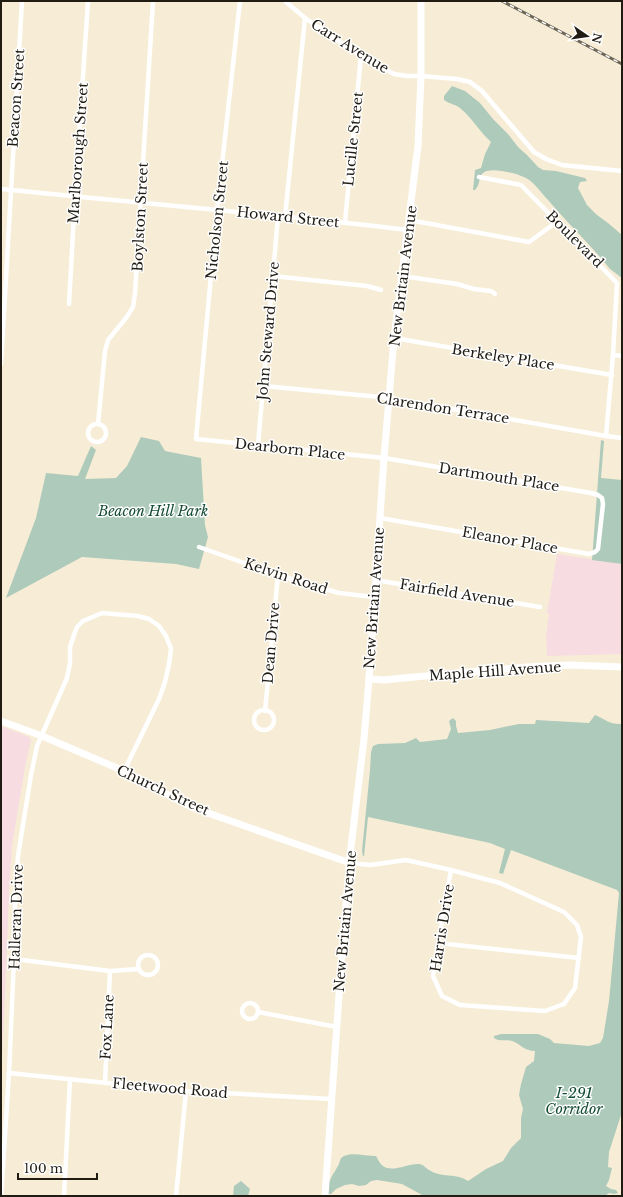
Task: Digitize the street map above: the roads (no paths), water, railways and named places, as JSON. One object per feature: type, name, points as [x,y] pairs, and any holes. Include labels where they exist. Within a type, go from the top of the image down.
[{"type":"main road","name":"New Britain Avenue","points":[[325,1196],[342,952],[369,679],[375,580],[394,338],[419,139],[421,1]]},
{"type":"main road","name":"Maple Hill Avenue","points":[[369,679],[397,679],[527,667],[569,665],[622,667]]},
{"type":"main road","name":"Church Street","points":[[1,721],[42,736],[124,771],[191,807],[350,862]]},
{"type":"street","name":"Beacon Street","points":[[1,364],[22,1]]},
{"type":"street","name":"Marlborough Street","points":[[69,304],[88,1]]},
{"type":"street","name":"Boylston Street","points":[[98,424],[105,351],[108,340],[126,318],[132,307],[135,294],[153,1]]},
{"type":"street","name":"Nicholson Street","points":[[196,439],[217,210],[240,1]]},
{"type":"street","name":"Carr Avenue","points":[[285,1],[305,18],[361,56],[394,74],[457,79],[470,82],[482,91],[534,152],[546,159],[562,165],[622,171]]},
{"type":"street","points":[[285,217],[305,18]]},
{"type":"street","name":"Lucille Street","points":[[345,222],[361,56]]},
{"type":"street","name":"Boulevard","points":[[479,177],[521,185],[617,282],[612,375],[606,436]]},
{"type":"street","name":"Howard Street","points":[[1,189],[140,204],[345,222],[408,230]]},
{"type":"street","name":"John Steward Drive","points":[[258,445],[278,216]]},
{"type":"street","points":[[410,220],[529,242],[558,221]]},
{"type":"street","points":[[273,276],[367,286],[381,290]]},
{"type":"street","points":[[402,276],[457,284],[474,289],[491,291],[495,294]]},
{"type":"street","name":"Berkeley Place","points":[[394,338],[612,375]]},
{"type":"street","points":[[613,355],[622,356]]},
{"type":"street","name":"Clarendon Terrace","points":[[264,386],[390,398],[622,438]]},
{"type":"street","name":"Boylston Street","points":[[98,424],[105,428],[107,434],[102,442],[95,443],[89,438],[88,429],[92,425],[98,424]]},
{"type":"street","name":"Dearborn Place","points":[[196,439],[384,458]]},
{"type":"street","name":"Dartmouth Place","points":[[384,458],[598,494],[602,498],[603,509]]},
{"type":"street","name":"Eleanor Place","points":[[380,518],[589,554],[598,549],[603,509]]},
{"type":"street","name":"Kelvin Road","points":[[199,547],[278,575],[339,593],[374,598]]},
{"type":"street","name":"Dean Drive","points":[[265,711],[278,575]]},
{"type":"street","name":"Fairfield Avenue","points":[[375,580],[540,607]]},
{"type":"street","name":"Halleran Drive","points":[[1,1196],[9,1073],[14,959],[14,920],[18,856],[31,776],[37,746],[67,678],[70,664],[70,647],[74,634],[83,621],[102,613],[138,616],[149,619],[159,626],[166,636],[171,649],[165,682],[159,699],[124,771]]},
{"type":"street","name":"Dean Drive","points":[[265,711],[271,714],[274,720],[272,726],[263,730],[258,728],[254,722],[254,719],[257,713],[265,711]]},
{"type":"street","name":"Harris Drive","points":[[350,862],[370,865],[406,860],[452,870],[500,883],[564,912],[577,925],[581,937],[575,988],[564,1004],[545,1011],[460,1005],[442,996],[433,976],[452,870]]},
{"type":"street","points":[[438,943],[579,958]]},
{"type":"street","points":[[14,959],[110,971],[139,969],[144,974],[150,975],[154,974],[159,965],[157,959],[151,955],[144,955],[138,963],[139,969]]},
{"type":"street","name":"Fox Lane","points":[[105,1083],[110,971]]},
{"type":"street","points":[[258,1012],[337,1027]]},
{"type":"street","name":"Fleetwood Road","points":[[9,1073],[186,1091],[332,1099]]},
{"type":"street","points":[[64,1196],[70,1080]]},
{"type":"street","points":[[176,1196],[186,1091]]},
{"type":"railway","points":[[502,1],[622,64]]},
{"type":"park label","name":"Beacon Hill Park","points":[[153,511]]},
{"type":"park label","name":"I-291 Corridor","points":[[574,1102]]}]
